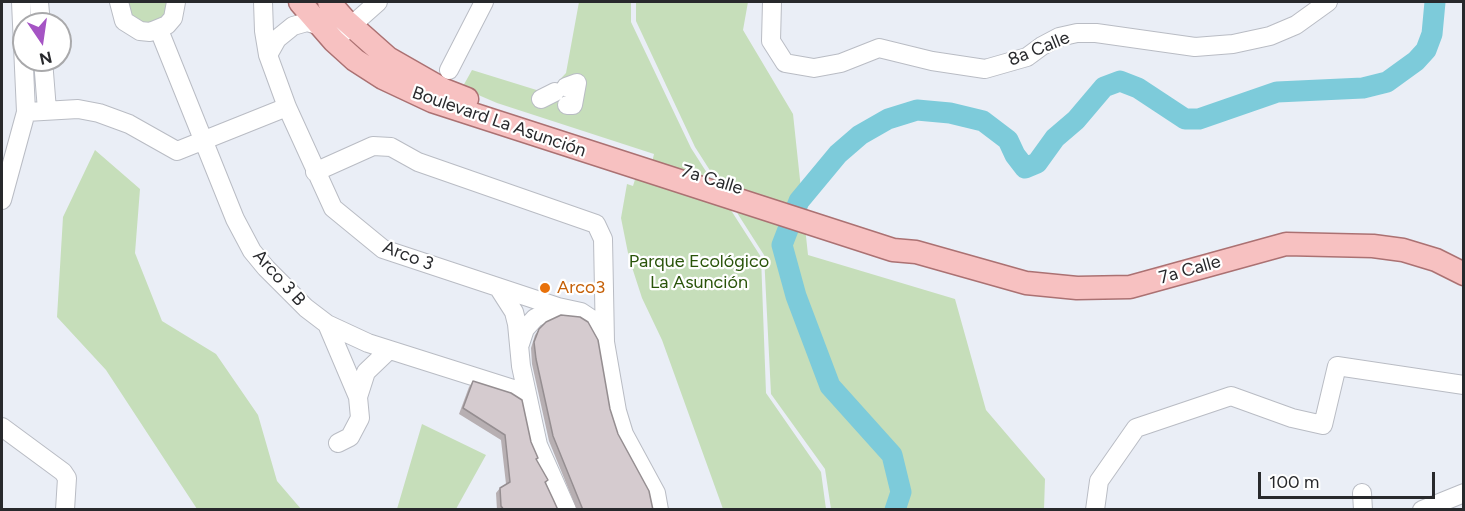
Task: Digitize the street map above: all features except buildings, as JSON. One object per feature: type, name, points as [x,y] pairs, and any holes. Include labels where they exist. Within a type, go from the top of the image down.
[{"type":"main road","name":"Boulevard La Asunción","points":[[300,2],[327,34],[355,60],[383,78],[432,101],[623,158]]},
{"type":"main road","name":"Boulevard La Asunción","points":[[329,2],[388,58],[444,90],[506,112]]},
{"type":"main road","points":[[355,60],[388,58]]},
{"type":"main road","name":"7a Calle","points":[[506,112],[623,158],[916,252],[1026,283],[1077,288],[1130,287],[1286,244],[1373,246],[1403,250],[1436,261],[1464,274]]},
{"type":"street","points":[[2,200],[26,112],[21,2]]},
{"type":"street","points":[[119,2],[120,12],[131,27],[150,32],[159,30],[172,18],[176,2]]},
{"type":"street","name":"Arco 3","points":[[263,2],[268,55],[287,107],[333,208],[383,249],[558,307],[581,312]]},
{"type":"street","points":[[449,70],[484,2]]},
{"type":"street","name":"8a Calle","points":[[772,2],[771,41],[778,55],[785,63],[814,69],[841,63],[879,48],[932,61],[985,69],[1027,57],[1042,45],[1059,37],[1077,33],[1096,33],[1196,47],[1233,44],[1270,36],[1296,25],[1324,6]]},
{"type":"street","points":[[268,55],[277,39],[293,26],[307,22],[327,34],[352,26],[369,5]]},
{"type":"street","name":"Arco 3 B","points":[[159,30],[234,219],[252,250],[306,308],[327,324],[389,350],[526,393]]},
{"type":"street","points":[[44,72],[47,110]]},
{"type":"street","points":[[26,112],[78,110],[99,113],[129,124],[177,151],[287,107]]},
{"type":"street","points":[[315,172],[373,146],[391,147],[418,162],[596,224],[603,239],[605,342],[624,434],[650,479],[659,510]]},
{"type":"street","points":[[498,287],[514,312],[526,393],[543,459],[567,510]]},
{"type":"street","points":[[581,312],[594,306],[604,293]]},
{"type":"street","points":[[519,345],[525,329],[534,318],[558,307]]},
{"type":"street","points":[[581,312],[593,320],[605,342]]},
{"type":"street","points":[[327,324],[358,397],[360,418],[350,437],[338,443]]},
{"type":"street","points":[[358,397],[366,372],[389,350]]},
{"type":"street","points":[[1095,510],[1099,480],[1136,428],[1231,396],[1292,418],[1323,425],[1337,366],[1464,385]]},
{"type":"street","points":[[2,427],[63,472],[67,478],[65,510]]},
{"type":"street","points":[[1422,510],[1464,493]]},
{"type":"green space","points":[[125,2],[172,2],[171,10],[156,26],[134,22]]},
{"type":"green space","name":"Parque Ecológico La Asunción","points":[[579,2],[631,2],[631,22],[691,148],[761,257],[766,393],[821,472],[826,509],[723,509],[662,340],[642,298],[629,258],[621,218],[627,184],[633,186],[637,173],[649,176],[654,154],[497,103],[462,88],[472,70],[543,92],[551,89],[566,73]]},
{"type":"green space","points":[[636,2],[748,2],[743,30],[793,114],[808,255],[955,299],[986,410],[1045,479],[1044,509],[831,509],[825,469],[771,394],[764,255],[695,147],[636,21]]},
{"type":"green space","points":[[95,150],[140,189],[135,253],[162,321],[216,354],[258,415],[277,481],[301,509],[197,509],[106,370],[57,317],[63,217]]},
{"type":"green space","points":[[422,424],[486,455],[456,509],[397,509]]},
{"type":"waterway","points":[[895,510],[901,492],[892,455],[830,386],[796,296],[782,245],[799,201],[838,154],[860,135],[888,119],[917,110],[950,113],[983,121],[1008,140],[1015,155],[1025,168],[1037,163],[1055,138],[1076,120],[1104,87],[1120,81],[1138,88],[1185,119],[1199,119],[1277,92],[1363,88],[1387,82],[1416,61],[1426,50],[1432,34],[1435,2]]},
{"type":"place","name":"Arco3","points":[[545,288]]}]
